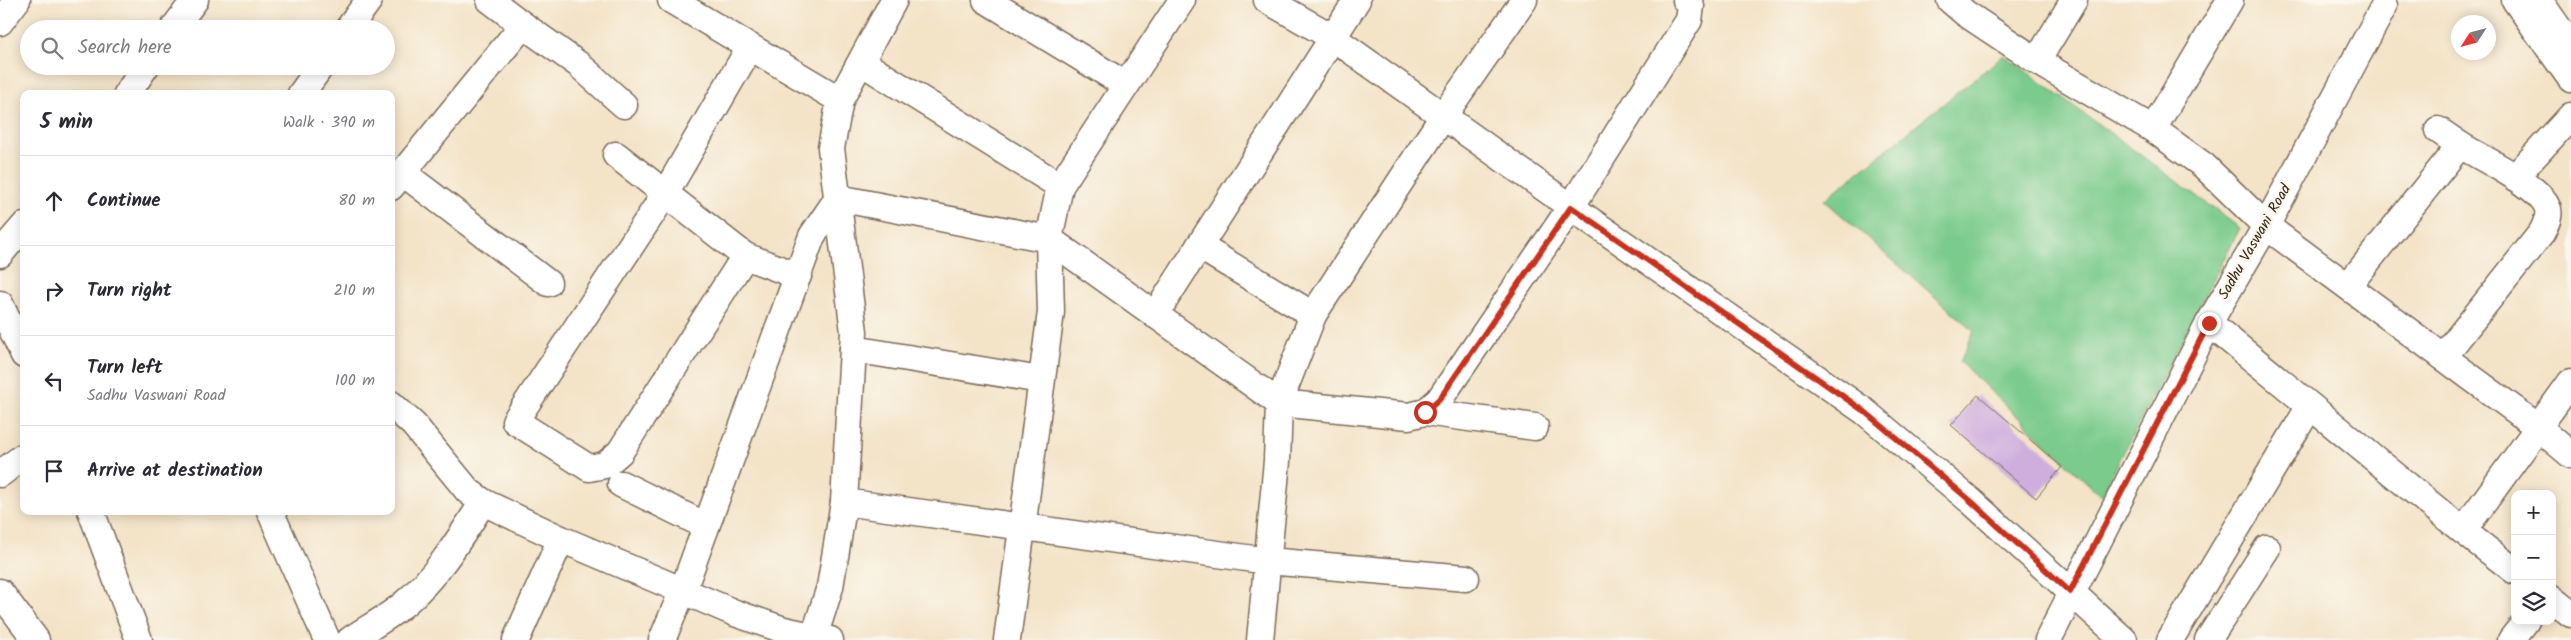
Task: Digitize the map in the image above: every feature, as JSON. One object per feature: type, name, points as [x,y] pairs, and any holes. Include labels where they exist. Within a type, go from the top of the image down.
[{"type":"street","points":[[0,22],[17,0]]},
{"type":"street","points":[[180,20],[195,0]]},
{"type":"street","points":[[355,20],[369,0]]},
{"type":"street","points":[[490,0],[578,64],[624,105]]},
{"type":"street","points":[[671,0],[840,100]]},
{"type":"street","points":[[395,408],[414,425],[468,491],[482,502],[561,539],[683,590],[784,630],[819,639],[844,502],[854,332],[831,148],[840,100],[894,0]]},
{"type":"street","points":[[986,0],[1126,85]]},
{"type":"street","points":[[1007,640],[1051,312],[1049,239],[1060,186],[1182,0]]},
{"type":"street","points":[[1267,0],[1332,37],[1571,207],[1864,411],[1972,502],[2124,640]]},
{"type":"street","points":[[1155,315],[1357,0]]},
{"type":"street","points":[[1260,640],[1277,461],[1279,403],[1313,315],[1444,115],[1524,0]]},
{"type":"street","points":[[1425,412],[1439,400],[1571,207],[1689,20],[1691,6],[1686,0]]},
{"type":"street","points":[[1950,0],[1965,13],[2037,61],[2153,129],[2203,166],[2266,226],[2538,427],[2571,455]]},
{"type":"street","points":[[2037,61],[2074,0]]},
{"type":"street","points":[[2153,129],[2230,0]]},
{"type":"street","points":[[2515,0],[2571,80]]},
{"type":"street","points":[[2539,0],[2571,46]]},
{"type":"street","name":"Sadhu Vaswani Road","points":[[2048,640],[2070,592],[2209,323],[2266,226],[2388,2]]},
{"type":"street","points":[[523,25],[397,180],[548,283]]},
{"type":"street","points":[[745,256],[620,452],[605,464],[589,468],[515,421],[665,194],[750,46]]},
{"type":"street","points":[[861,62],[1060,186]]},
{"type":"street","points":[[130,90],[140,75]]},
{"type":"street","points":[[304,90],[315,75]]},
{"type":"street","points":[[2515,177],[2571,116]]},
{"type":"street","points":[[2438,130],[2515,177],[2536,193],[2548,206],[2548,219],[2542,232],[2443,357]]},
{"type":"street","points":[[2348,286],[2460,145]]},
{"type":"street","points":[[616,155],[745,256],[798,276]]},
{"type":"street","points":[[838,198],[1049,239],[1279,403],[1409,416],[1425,412],[1535,427]]},
{"type":"street","points":[[662,640],[683,590],[812,236],[838,198]]},
{"type":"street","points":[[0,254],[20,231]]},
{"type":"street","points":[[1199,246],[1313,315]]},
{"type":"street","points":[[0,304],[20,346]]},
{"type":"street","points":[[2209,323],[2463,531],[2511,567]]},
{"type":"street","points":[[853,349],[1041,380]]},
{"type":"street","points":[[2463,531],[2571,382]]},
{"type":"street","points":[[2170,640],[2310,406]]},
{"type":"street","points":[[0,474],[20,459]]},
{"type":"street","points":[[621,484],[706,526]]},
{"type":"street","points":[[350,640],[404,604],[426,583],[456,545],[482,502]]},
{"type":"street","points":[[844,502],[1268,561],[1466,578]]},
{"type":"street","points":[[92,515],[139,640]]},
{"type":"street","points":[[272,515],[327,640]]},
{"type":"street","points":[[516,640],[561,539]]},
{"type":"street","points":[[2208,640],[2267,548]]},
{"type":"street","points":[[0,592],[36,640]]},
{"type":"street","points":[[2556,602],[2571,614]]},
{"type":"street","points":[[2511,640],[2523,625]]},
{"type":"green space","points":[[2004,55],[2240,228],[2101,496],[1960,362],[1974,331],[1824,200]]},
{"type":"building","points":[[1978,395],[2062,467],[2036,498],[1951,425]]},
{"type":"route","points":[[1425,412],[1439,400],[1571,207],[1864,411],[1972,502],[2070,592],[2209,323]]}]
